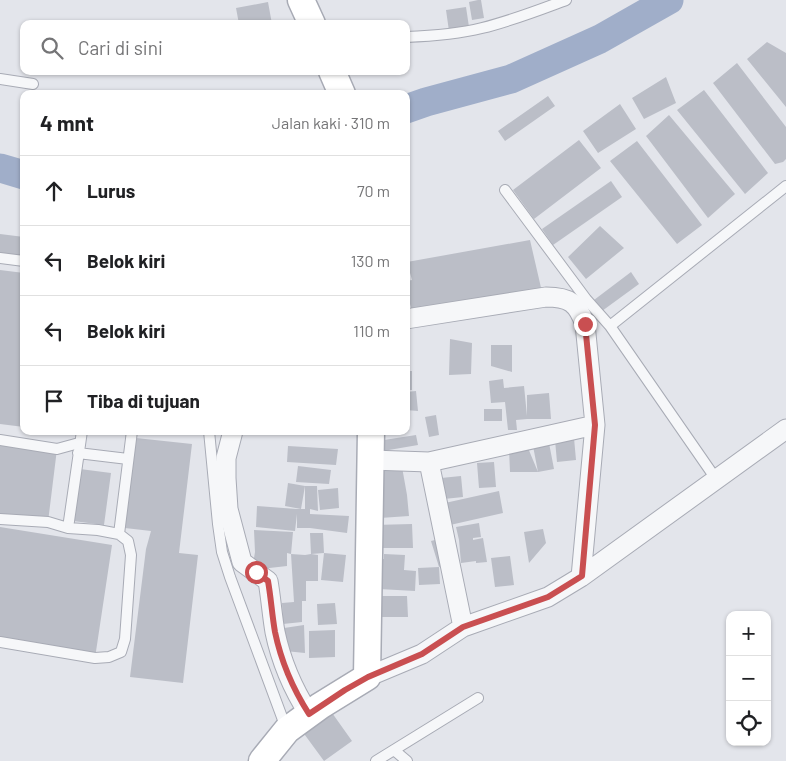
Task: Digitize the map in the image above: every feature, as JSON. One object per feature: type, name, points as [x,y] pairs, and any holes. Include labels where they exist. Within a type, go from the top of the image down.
[{"type":"street","points":[[301,0],[310,20]]},
{"type":"street","points":[[334,75],[340,90]]},
{"type":"street","points":[[410,318],[546,297],[567,300],[582,315],[585,324],[595,425],[582,576]]},
{"type":"street","points":[[371,460],[429,462],[595,425]]},
{"type":"street","points":[[262,761],[287,730],[345,690],[368,677],[422,654],[463,627],[548,597],[582,576],[786,428]]},
{"type":"street","points":[[232,435],[226,458],[226,478],[228,509],[239,553],[242,562],[268,581],[272,599],[275,632],[280,649],[297,696],[309,714]]},
{"type":"street","points":[[368,677],[371,435]]},
{"type":"street","points":[[429,462],[463,627]]},
{"type":"lane","points":[[410,37],[457,33],[482,28],[566,0]]},
{"type":"lane","points":[[0,79],[33,84]]},
{"type":"lane","points":[[610,326],[786,186]]},
{"type":"lane","points":[[506,190],[586,299],[610,326],[716,479]]},
{"type":"lane","points":[[0,258],[20,260]]},
{"type":"lane","points":[[68,528],[81,435]]},
{"type":"lane","points":[[119,534],[131,435]]},
{"type":"lane","points":[[209,435],[222,552],[287,730]]},
{"type":"lane","points":[[0,440],[57,449],[79,448],[128,459]]},
{"type":"lane","points":[[0,519],[48,522],[68,528],[98,530],[119,534],[128,541],[131,555],[125,639],[121,652],[109,657],[95,658],[0,642]]},
{"type":"lane","points":[[376,761],[478,698]]},
{"type":"lane","points":[[394,750],[407,761]]},
{"type":"building","points":[[481,0],[484,18],[472,20],[469,2]]},
{"type":"building","points":[[268,2],[271,20],[238,20],[236,8]]},
{"type":"building","points":[[466,7],[469,27],[449,31],[446,10]]},
{"type":"building","points":[[767,42],[786,53],[786,107],[747,59]]},
{"type":"building","points":[[737,63],[786,127],[786,159],[783,162],[775,164],[713,83]]},
{"type":"building","points":[[666,77],[676,103],[644,119],[632,98]]},
{"type":"building","points":[[704,90],[768,173],[745,194],[677,110]]},
{"type":"building","points":[[548,96],[555,106],[505,141],[498,131]]},
{"type":"building","points":[[620,104],[636,129],[598,153],[583,131]]},
{"type":"building","points":[[669,115],[735,194],[708,218],[646,136]]},
{"type":"building","points":[[579,140],[601,168],[534,219],[513,190]]},
{"type":"building","points":[[637,141],[702,225],[677,244],[610,161]]},
{"type":"building","points":[[611,181],[622,197],[553,245],[542,229]]},
{"type":"building","points":[[600,226],[624,248],[586,279],[568,257]]},
{"type":"building","points":[[0,234],[20,236],[20,260],[0,258]]},
{"type":"building","points":[[530,240],[542,292],[412,312],[410,304],[410,280],[412,280],[410,261]]},
{"type":"building","points":[[0,270],[20,272],[20,426],[0,424]]},
{"type":"building","points":[[631,272],[639,284],[602,311],[594,300]]},
{"type":"building","points":[[450,339],[472,343],[471,374],[449,375]]},
{"type":"building","points":[[491,345],[512,345],[512,372],[491,366]]},
{"type":"building","points":[[410,371],[412,371],[412,390],[410,390]]},
{"type":"building","points":[[503,379],[504,388],[524,386],[527,416],[527,395],[549,393],[551,419],[516,420],[517,430],[508,430],[505,402],[491,403],[489,381]]},
{"type":"building","points":[[416,391],[418,411],[410,410],[410,392]]},
{"type":"building","points":[[484,409],[502,409],[502,421],[484,421]]},
{"type":"building","points":[[436,415],[439,435],[429,437],[425,417]]},
{"type":"building","points":[[416,435],[418,445],[383,451],[384,440]]},
{"type":"building","points":[[136,438],[192,444],[179,553],[198,555],[183,683],[130,677],[146,549],[151,531],[125,528]]},
{"type":"building","points":[[574,438],[576,460],[557,462],[555,440]]},
{"type":"building","points":[[0,442],[57,449],[48,522],[0,517]]},
{"type":"building","points":[[549,443],[554,469],[538,472],[533,446]]},
{"type":"building","points":[[288,446],[338,449],[336,465],[287,462]]},
{"type":"building","points":[[528,448],[538,472],[510,472],[509,449]]},
{"type":"building","points":[[494,462],[496,487],[479,488],[477,463]]},
{"type":"building","points":[[298,466],[331,470],[329,484],[296,482]]},
{"type":"building","points":[[402,467],[409,516],[380,518],[374,471]]},
{"type":"building","points":[[80,469],[111,473],[104,525],[73,521]]},
{"type":"building","points":[[461,476],[463,497],[444,499],[441,478]]},
{"type":"building","points":[[288,483],[305,486],[301,509],[285,506]]},
{"type":"building","points":[[305,486],[317,486],[318,511],[310,509],[310,514],[349,516],[347,533],[297,528],[297,514],[295,531],[256,527],[257,506],[305,509]]},
{"type":"building","points":[[338,488],[339,508],[320,510],[318,490]]},
{"type":"building","points":[[499,491],[503,513],[450,525],[445,503]]},
{"type":"building","points":[[479,523],[481,537],[473,538],[473,540],[483,538],[487,562],[461,563],[456,527]]},
{"type":"building","points":[[412,524],[413,548],[381,548],[374,525]]},
{"type":"building","points":[[0,527],[112,545],[95,658],[0,643]]},
{"type":"building","points":[[543,529],[546,543],[529,563],[524,532]]},
{"type":"building","points":[[254,530],[293,532],[291,554],[287,553],[287,566],[252,570],[255,552]]},
{"type":"building","points":[[310,533],[323,533],[324,553],[311,554]]},
{"type":"building","points":[[439,539],[447,564],[439,567],[431,541]]},
{"type":"building","points":[[324,553],[346,555],[343,582],[321,580]]},
{"type":"building","points":[[291,554],[318,555],[318,581],[306,581],[306,601],[302,601],[302,622],[283,624],[282,603],[294,602]]},
{"type":"building","points":[[384,554],[405,555],[404,570],[416,571],[415,591],[379,589],[374,559],[384,559]]},
{"type":"building","points":[[510,556],[514,585],[495,587],[491,558]]},
{"type":"building","points":[[439,567],[440,584],[419,585],[418,568]]},
{"type":"building","points":[[379,596],[407,596],[408,617],[379,617]]},
{"type":"building","points":[[335,603],[337,624],[318,625],[317,604]]},
{"type":"building","points":[[304,625],[305,653],[285,651],[284,628]]},
{"type":"building","points":[[335,630],[335,657],[309,658],[309,631]]},
{"type":"building","points":[[330,710],[352,741],[324,761],[302,731]]},
{"type":"waterway","points":[[410,108],[511,79],[600,39],[669,0]]},
{"type":"waterway","points":[[0,168],[20,174]]},
{"type":"route","points":[[256,572],[268,581],[272,599],[275,632],[280,649],[297,696],[309,714],[368,677],[422,654],[463,627],[548,597],[582,576],[595,425],[585,324]]}]
